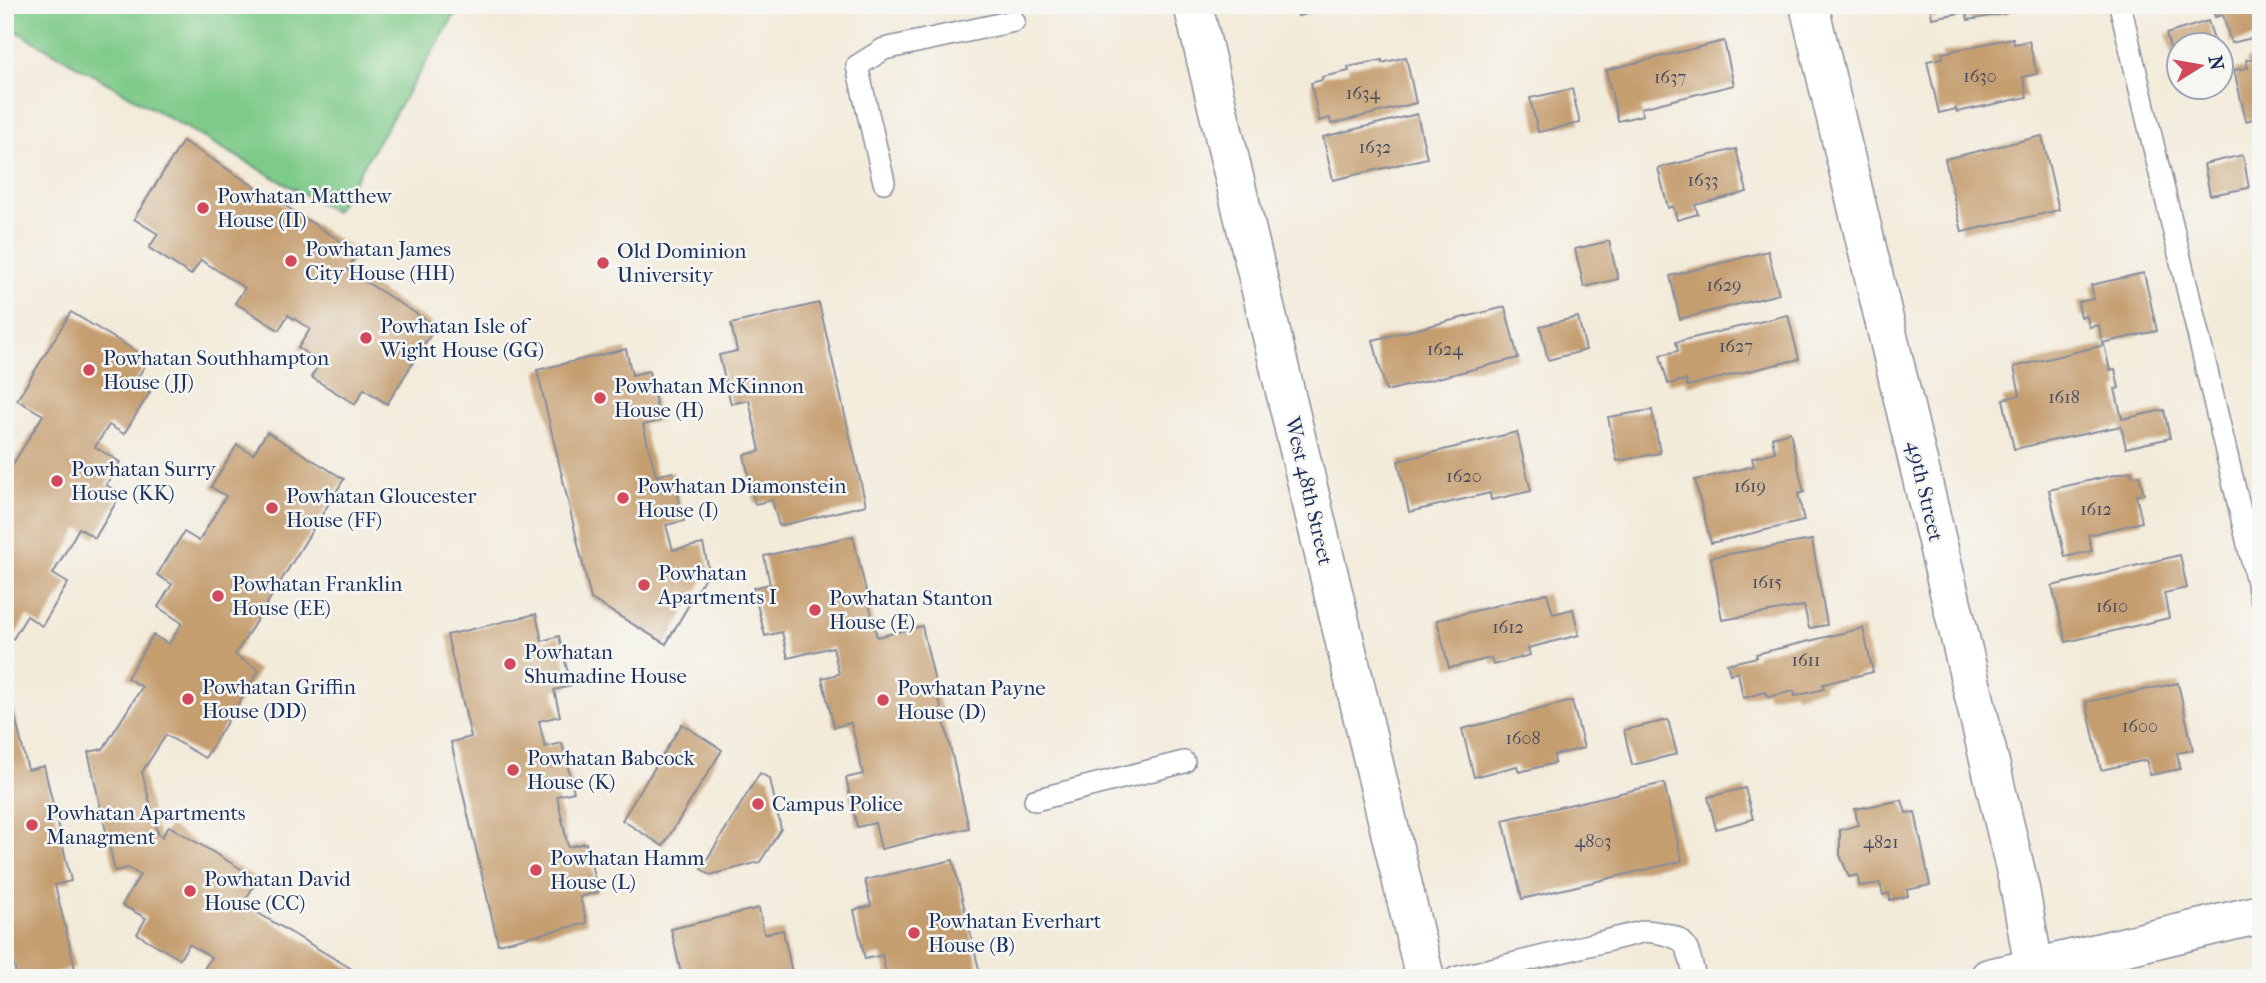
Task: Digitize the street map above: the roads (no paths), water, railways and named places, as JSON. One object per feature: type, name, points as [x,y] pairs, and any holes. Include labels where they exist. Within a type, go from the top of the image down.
[{"type":"street","name":"West 48th Street","points":[[1193,5],[1425,978]]},
{"type":"street","name":"49th Street","points":[[1809,5],[2020,889],[2034,973]]},
{"type":"street","points":[[1989,978],[2034,973],[2261,914]]},
{"type":"lane","points":[[2120,5],[2261,598]]},
{"type":"lane","points":[[884,182],[857,66],[884,50],[1014,21]]},
{"type":"lane","points":[[1035,800],[1184,762]]},
{"type":"lane","points":[[1455,978],[1646,931],[1672,934],[1687,946],[1695,978]]},
{"type":"place","name":"Powhatan Matthew House (II)","points":[[203,208]]},
{"type":"place","name":"Powhatan James City House (HH)","points":[[291,261]]},
{"type":"place","name":"Old Dominion University","points":[[603,263]]},
{"type":"place","name":"Powhatan Isle of Wight House (GG)","points":[[366,338]]},
{"type":"place","name":"Powhatan Southhampton House (JJ)","points":[[89,370]]},
{"type":"place","name":"Powhatan McKinnon House (H)","points":[[600,398]]},
{"type":"place","name":"Powhatan Surry House (KK)","points":[[57,481]]},
{"type":"place","name":"Powhatan Diamonstein House (I)","points":[[623,498]]},
{"type":"place","name":"Powhatan Gloucester House (FF)","points":[[272,508]]},
{"type":"place","name":"Powhatan Apartments I","points":[[644,585]]},
{"type":"place","name":"Powhatan Franklin House (EE)","points":[[218,596]]},
{"type":"place","name":"Powhatan Stanton House (E)","points":[[815,610]]},
{"type":"place","name":"Powhatan Shumadine House","points":[[510,664]]},
{"type":"place","name":"Powhatan Griffin House (DD)","points":[[188,699]]},
{"type":"place","name":"Powhatan Payne House (D)","points":[[883,700]]},
{"type":"place","name":"Powhatan Babcock House (K)","points":[[513,770]]},
{"type":"place","name":"Campus Police","points":[[758,804]]},
{"type":"place","name":"Powhatan Apartments Managment","points":[[32,825]]},
{"type":"place","name":"Powhatan Hamm House (L)","points":[[536,870]]},
{"type":"place","name":"Powhatan David House (CC)","points":[[190,891]]},
{"type":"place","name":"Powhatan Everhart House (B)","points":[[914,933]]}]
